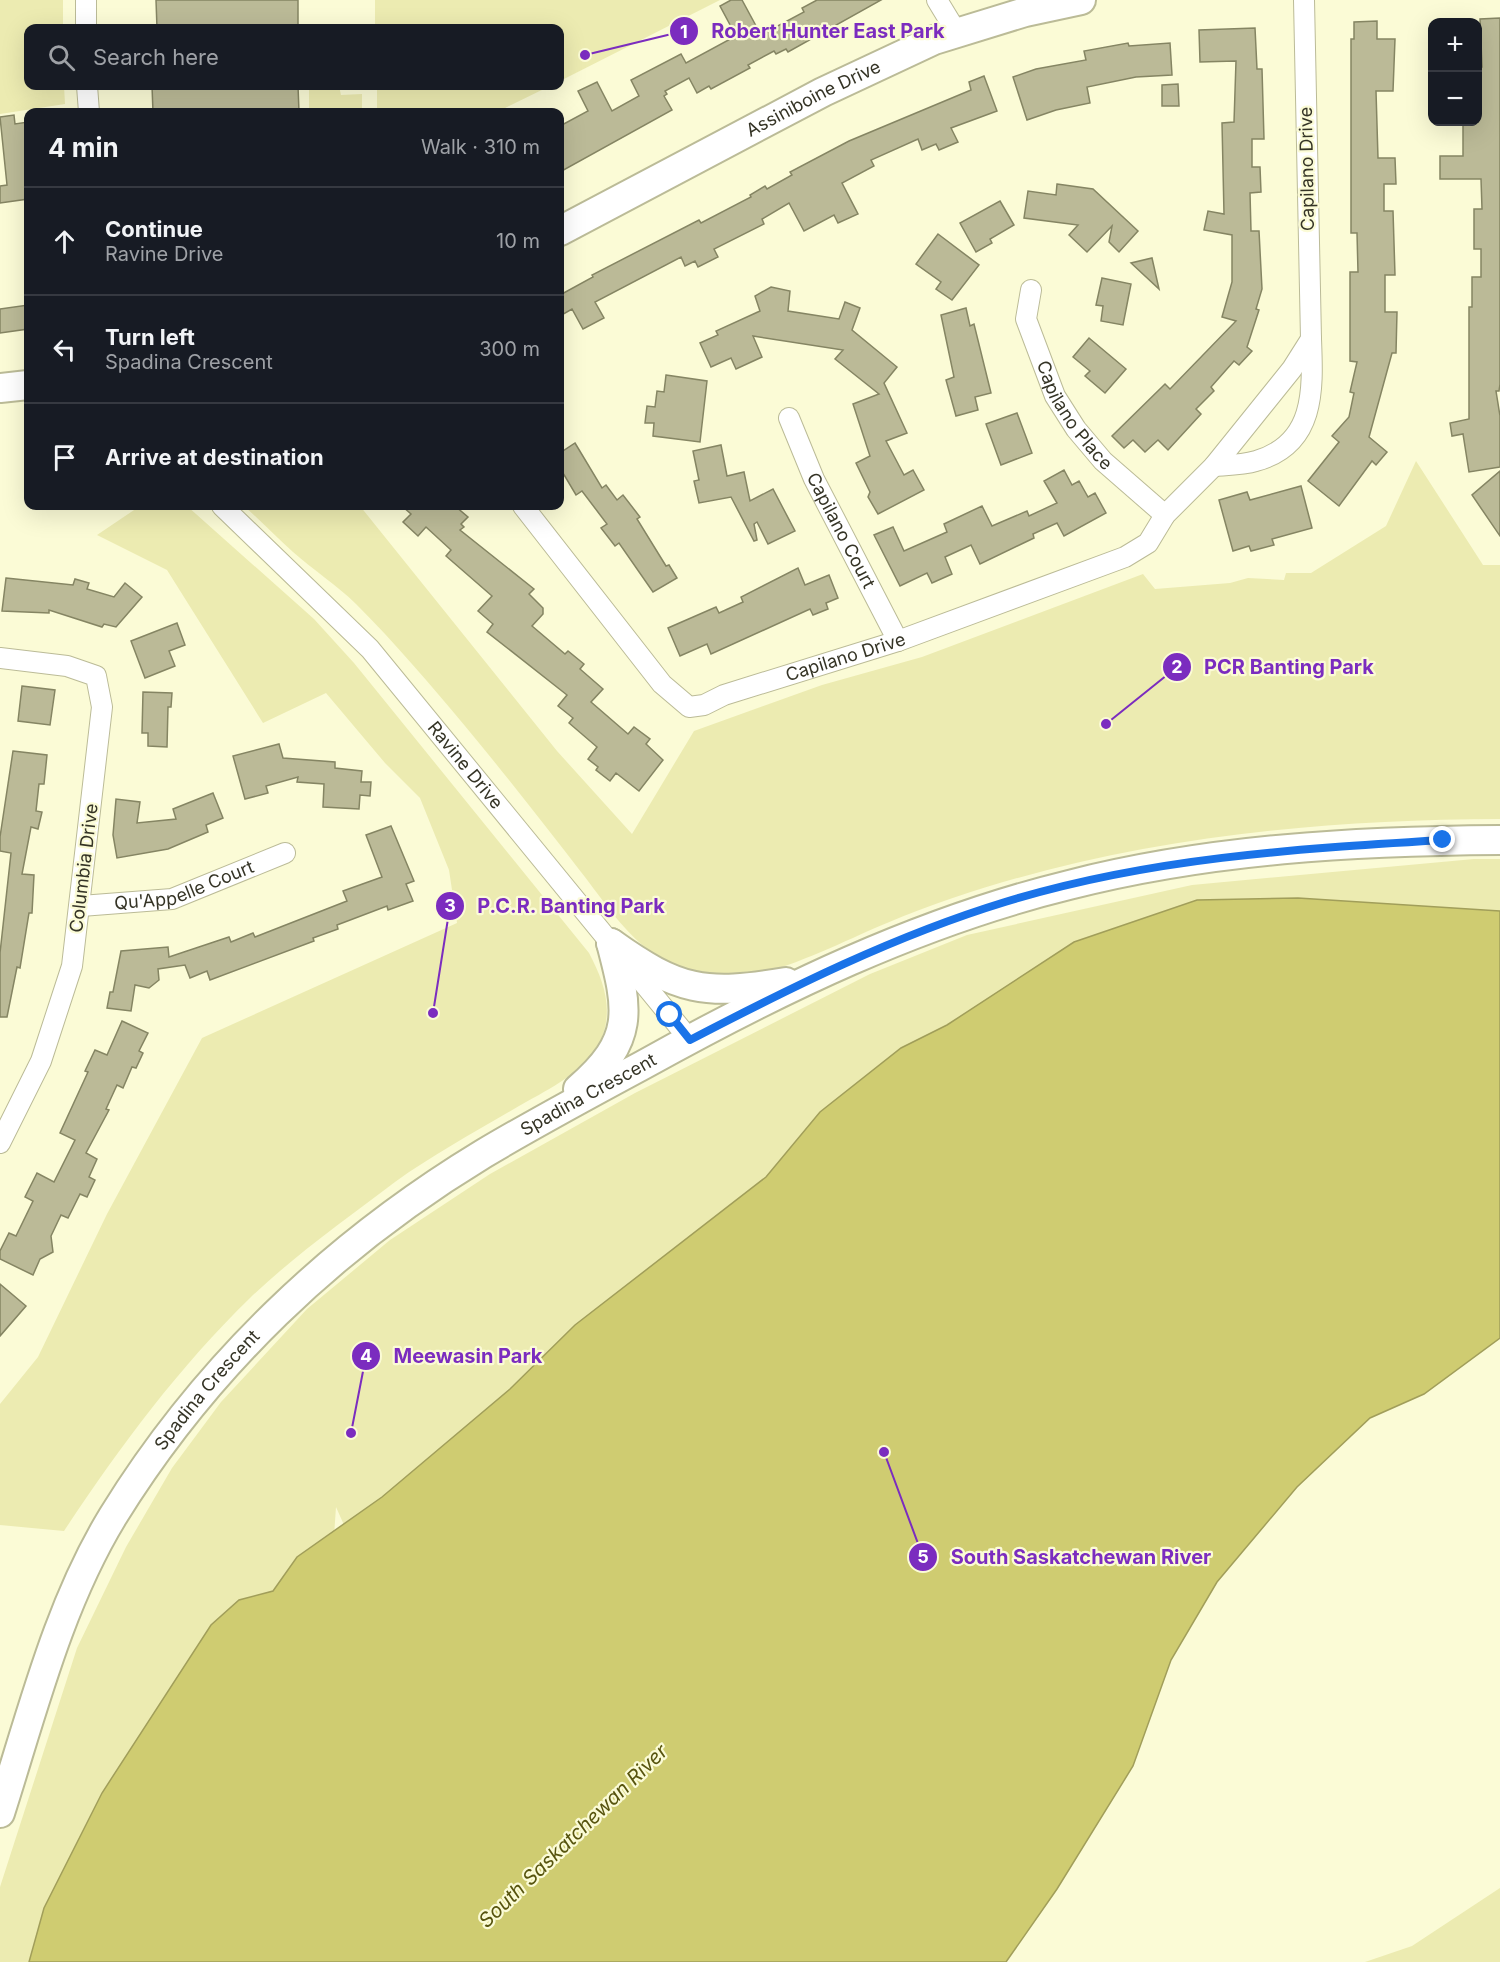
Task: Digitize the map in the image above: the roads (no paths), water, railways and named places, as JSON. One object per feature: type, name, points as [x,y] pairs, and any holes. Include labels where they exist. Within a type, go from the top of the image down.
[{"type":"street","points":[[86,0],[86,24]]},
{"type":"street","points":[[937,0],[957,33]]},
{"type":"street","name":"Assiniboine Drive","points":[[564,229],[822,92],[934,40],[1025,12],[1081,0]]},
{"type":"street","name":"Capilano Drive","points":[[1214,466],[1256,461],[1288,446],[1304,423],[1312,389],[1304,0]]},
{"type":"street","points":[[87,90],[89,108]]},
{"type":"street","name":"Capilano Place","points":[[1031,290],[1026,319],[1055,396],[1076,429],[1102,461],[1165,515]]},
{"type":"street","name":"Capilano Drive","points":[[526,510],[662,684],[689,706],[704,705],[724,695],[898,641],[1125,557],[1148,543],[1165,515],[1214,466],[1292,369],[1311,339]]},
{"type":"street","points":[[0,388],[24,385]]},
{"type":"street","name":"Capilano Court","points":[[789,418],[814,478],[898,641]]},
{"type":"street","name":"Ravine Drive","points":[[226,510],[370,649],[690,1040]]},
{"type":"street","name":"Columbia Drive","points":[[0,658],[67,666],[96,676],[102,707],[81,906],[72,966],[61,1006],[41,1061],[0,1143]]},
{"type":"street","name":"Spadina Crescent","points":[[0,1813],[51,1653],[83,1571],[114,1515],[159,1447],[233,1354],[318,1273],[396,1212],[480,1156],[690,1040],[812,977],[891,943],[1006,902],[1146,868],[1294,849],[1500,840]]},
{"type":"street","name":"Qu'Appelle Court","points":[[81,906],[171,899],[285,853]]},
{"type":"street","points":[[611,943],[648,970],[695,987],[752,988],[812,977]]},
{"type":"street","points":[[543,1120],[602,1068],[618,1039],[625,1011],[611,943]]},
{"type":"water","name":"South Saskatchewan River","points":[[1298,898],[1500,911],[1500,1338],[1424,1394],[1370,1418],[1297,1487],[1217,1582],[1171,1660],[1133,1766],[1057,1889],[1006,1962],[29,1962],[44,1908],[102,1793],[211,1625],[239,1600],[273,1591],[297,1557],[382,1497],[510,1389],[575,1325],[766,1177],[820,1112],[901,1048],[947,1025],[1074,942],[1197,900]]},
{"type":"place","name":"Robert Hunter East Park","points":[[585,55]]},
{"type":"place","name":"PCR Banting Park","points":[[1106,724]]},
{"type":"place","name":"P.C.R. Banting Park","points":[[433,1013]]},
{"type":"place","name":"Meewasin Park","points":[[351,1433]]},
{"type":"place","name":"South Saskatchewan River","points":[[884,1452]]}]
